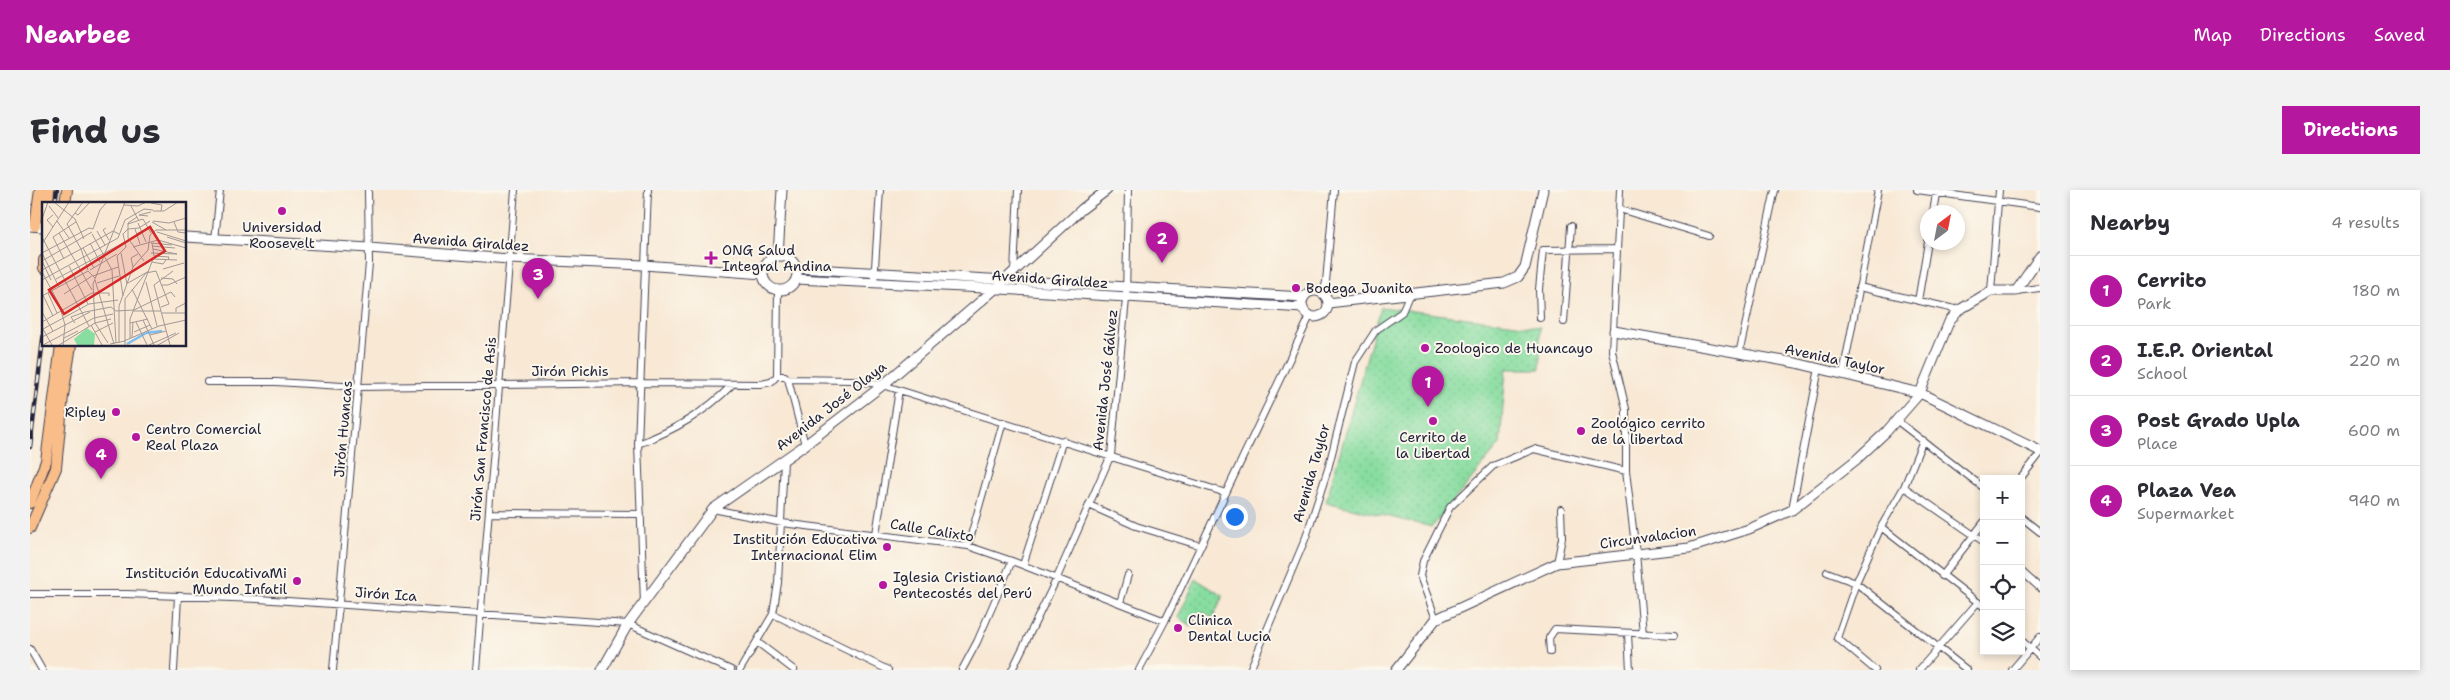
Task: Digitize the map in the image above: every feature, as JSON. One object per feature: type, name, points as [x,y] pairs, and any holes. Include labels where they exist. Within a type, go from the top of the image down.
[{"type":"main road","points":[[36,226],[40,190]]},
{"type":"main road","points":[[30,503],[46,461],[61,346]]},
{"type":"main road","points":[[30,528],[56,468],[63,396],[71,346]]},
{"type":"street","points":[[215,240],[220,190]]},
{"type":"street","name":"Jirón Huancas","points":[[333,670],[360,387],[369,248],[368,190]]},
{"type":"street","name":"Jirón San Francisco de Asis","points":[[476,670],[515,190]]},
{"type":"street","points":[[644,602],[638,444],[648,190]]},
{"type":"street","points":[[778,256],[782,190]]},
{"type":"street","points":[[874,283],[880,190]]},
{"type":"street","points":[[1014,272],[1018,190]]},
{"type":"street","name":"Avenida José Olaya","points":[[602,670],[628,624],[714,510],[805,445],[883,385],[995,289],[1082,209],[1107,190]]},
{"type":"street","name":"Avenida José Gálvez","points":[[1012,670],[1056,580],[1111,455],[1126,299],[1128,190]]},
{"type":"street","points":[[1310,316],[1322,315],[1326,311],[1328,303],[1323,293],[1326,282],[1334,190]]},
{"type":"street","points":[[1328,303],[1504,283],[1518,277],[1525,267],[1542,190]]},
{"type":"street","points":[[1620,190],[1612,351],[1626,409],[1626,471],[1643,634]]},
{"type":"street","points":[[1739,354],[1774,190]]},
{"type":"street","points":[[1843,374],[1858,287],[1878,190]]},
{"type":"street","points":[[1917,190],[2040,207]]},
{"type":"street","points":[[1991,291],[1999,190]]},
{"type":"street","points":[[1934,205],[1936,194]]},
{"type":"street","points":[[1619,209],[1709,236]]},
{"type":"street","points":[[1564,322],[1571,226]]},
{"type":"street","name":"Avenida Giraldez","points":[[186,237],[369,248],[509,260],[644,265],[759,274]]},
{"type":"street","points":[[1540,318],[1541,252],[1548,248],[1569,250],[1617,249]]},
{"type":"street","points":[[1918,301],[1927,250]]},
{"type":"street","points":[[778,256],[790,259],[796,268],[796,279],[789,288],[778,290],[768,285],[759,274],[767,262],[778,256]]},
{"type":"street","points":[[2016,291],[2040,256]]},
{"type":"street","name":"Avenida Giraldez","points":[[796,268],[1304,297]]},
{"type":"street","name":"Avenida Giraldez","points":[[796,279],[1303,308]]},
{"type":"street","points":[[1858,287],[1959,310],[1991,291],[2016,291],[2040,288]]},
{"type":"street","points":[[778,290],[777,376],[785,376],[788,379],[852,380],[883,385],[1226,492]]},
{"type":"street","points":[[1310,316],[1303,308],[1304,297],[1312,291],[1323,293]]},
{"type":"street","name":"Avenida Taylor","points":[[1250,670],[1306,537],[1328,469],[1355,362],[1376,330],[1402,312],[1409,295]]},
{"type":"street","name":"Circunvalacion","points":[[1396,670],[1436,619],[1557,564],[1688,548],[1749,529],[1792,510],[1856,460],[1896,420],[1920,392],[1949,322],[1959,310]]},
{"type":"street","points":[[1139,670],[1165,621],[1310,316]]},
{"type":"street","name":"Avenida Taylor","points":[[1614,331],[1820,368],[1920,392],[2040,452]]},
{"type":"street","points":[[1792,510],[1820,368]]},
{"type":"street","name":"Jirón Pichis","points":[[206,382],[276,382],[360,387],[499,384],[762,384],[771,382],[777,376]]},
{"type":"street","points":[[788,379],[805,445]]},
{"type":"street","points":[[638,444],[684,424],[705,410],[732,384]]},
{"type":"street","points":[[876,534],[899,390]]},
{"type":"street","points":[[1896,420],[1980,485]]},
{"type":"street","points":[[968,546],[1004,422]]},
{"type":"street","points":[[1023,565],[1063,440]]},
{"type":"street","points":[[1875,670],[1837,638],[1856,582],[1881,527],[1904,488],[1923,440]]},
{"type":"street","points":[[1436,619],[1424,592],[1420,576],[1423,561],[1450,508],[1493,466],[1534,449],[1626,471]]},
{"type":"street","points":[[2023,475],[2040,452]]},
{"type":"street","points":[[740,670],[773,614],[778,583],[784,460]]},
{"type":"street","points":[[1904,488],[1980,539]]},
{"type":"street","points":[[1089,505],[1136,526],[1201,546]]},
{"type":"street","points":[[1557,564],[1562,538],[1561,509]]},
{"type":"street","name":"Calle Calixto","points":[[714,510],[782,523],[968,546],[1023,565],[1056,580],[1165,621]]},
{"type":"street","points":[[489,513],[641,514]]},
{"type":"street","points":[[2025,520],[2040,532]]},
{"type":"street","points":[[1881,527],[1978,602],[1919,670]]},
{"type":"street","points":[[1942,576],[1980,527]]},
{"type":"street","points":[[962,670],[977,642],[1012,561]]},
{"type":"street","points":[[1827,572],[1856,582],[1967,670]]},
{"type":"street","points":[[1120,603],[1128,575]]},
{"type":"street","points":[[2025,575],[2040,588]]},
{"type":"street","name":"Jirón Ica","points":[[30,594],[178,596],[339,604],[628,624],[731,670]]},
{"type":"street","points":[[174,670],[178,596]]},
{"type":"street","points":[[773,614],[888,670]]},
{"type":"street","points":[[1550,652],[1549,638],[1551,632],[1555,629],[1674,635]]},
{"type":"street","points":[[1628,634],[1630,670]]},
{"type":"street","points":[[2012,670],[2040,637]]},
{"type":"street","points":[[757,642],[794,670]]},
{"type":"street","points":[[2025,644],[2040,657]]},
{"type":"street","points":[[30,648],[42,670]]},
{"type":"green space","points":[[1381,307],[1540,327],[1540,369],[1506,369],[1500,444],[1432,527],[1326,502]]},
{"type":"green space","points":[[1196,579],[1223,596],[1213,618],[1201,611],[1192,626],[1178,617]]},
{"type":"railway","points":[[55,202],[57,190]]},
{"type":"railway","points":[[30,447],[42,346]]},
{"type":"place","name":"Universidad Roosevelt","points":[[282,211]]},
{"type":"place","name":"ONG Salud Integral Andina","points":[[711,258]]},
{"type":"place","name":"I.E.P. Oriental","points":[[1162,263]]},
{"type":"place","name":"Bodega Juanita","points":[[1296,288]]},
{"type":"place","name":"Post Grado Upla","points":[[538,299]]},
{"type":"place","name":"Zoologico de Huancayo","points":[[1425,348]]},
{"type":"place","name":"Cerrito","points":[[1428,407]]},
{"type":"place","name":"Ripley","points":[[116,412]]},
{"type":"place","name":"Cerrito de la Libertad","points":[[1433,421]]},
{"type":"place","name":"Zoológico cerrito de la libertad","points":[[1581,431]]},
{"type":"place","name":"Centro Comercial Real Plaza","points":[[136,437]]},
{"type":"place","name":"Plaza Vea","points":[[101,479]]},
{"type":"place","name":"Institución Educativa Internacional Elim","points":[[887,547]]},
{"type":"place","name":"Institución EducativaMi Mundo Infatil","points":[[297,581]]},
{"type":"place","name":"Iglesia Cristiana Pentecostés del Perú","points":[[883,585]]},
{"type":"place","name":"Clinica Dental Lucia","points":[[1178,628]]}]
